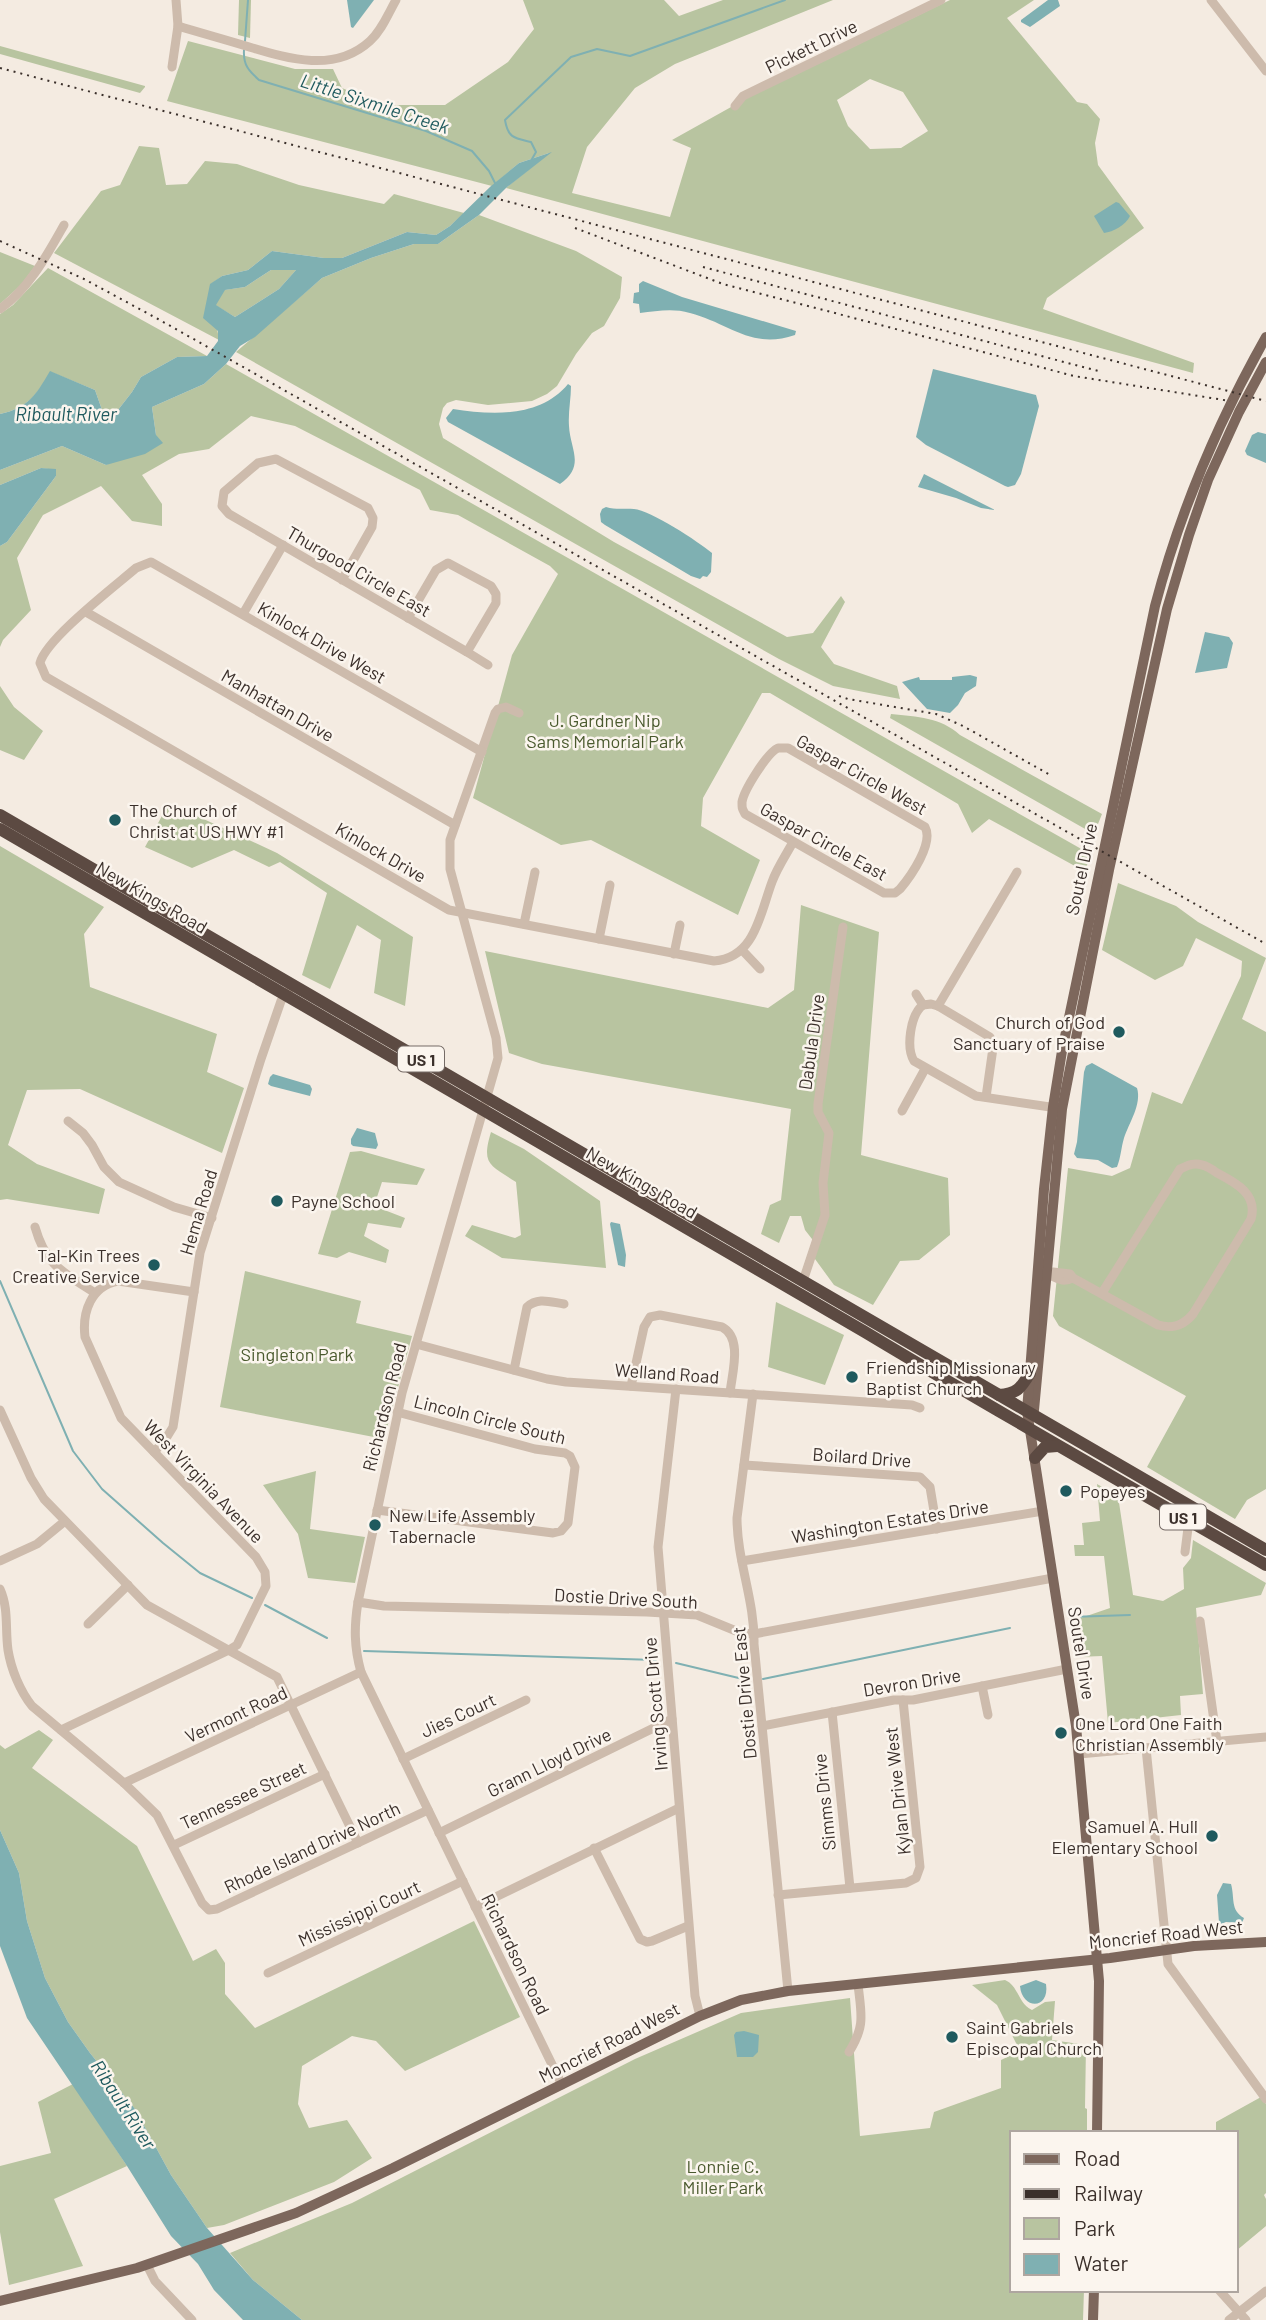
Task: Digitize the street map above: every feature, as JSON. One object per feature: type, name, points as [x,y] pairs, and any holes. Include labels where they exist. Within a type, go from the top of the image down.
[{"type":"highway","name":"New Kings Road","points":[[0,815],[126,895],[667,1210],[867,1326],[1030,1413],[1178,1506],[1189,1520],[1266,1565]]},
{"type":"highway","name":"New Kings Road","points":[[0,830],[126,895]]},
{"type":"highway","name":"New Kings Road","points":[[667,1210],[803,1281],[867,1326],[1057,1446],[1266,1550]]},
{"type":"highway","points":[[998,1395],[1016,1392],[1030,1373]]},
{"type":"highway","points":[[1035,1458],[1045,1447],[1057,1446]]},
{"type":"main road","name":"Soutel Drive","points":[[1030,1413],[1057,1108],[1108,823],[1155,606],[1198,474],[1227,408],[1266,337]]},
{"type":"main road","name":"Soutel Drive","points":[[1057,1108],[1167,609],[1208,480],[1239,412],[1266,362]]},
{"type":"main road","name":"Soutel Drive","points":[[1044,1274],[1030,1373],[1030,1430],[1079,1754],[1098,1959],[1097,2131]]},
{"type":"main road","name":"Moncrief Road West","points":[[0,2301],[148,2265],[264,2225],[348,2189],[700,2016],[741,2000],[858,1984],[1167,1950],[1266,1942]]},
{"type":"main road","points":[[1093,2320],[1094,2292]]},
{"type":"street","points":[[172,67],[178,26],[176,0]]},
{"type":"street","points":[[178,26],[273,54],[311,61],[328,60],[350,54],[371,40],[381,29],[396,0]]},
{"type":"street","name":"Pickett Drive","points":[[735,106],[743,96],[941,0]]},
{"type":"street","points":[[1211,0],[1266,71]]},
{"type":"street","points":[[0,309],[24,286],[46,257],[64,225]]},
{"type":"street","name":"Thurgood Circle East","points":[[342,580],[372,527],[373,518],[368,508],[282,460],[271,459],[258,464],[227,488],[221,500],[222,506],[229,514],[342,580],[467,652],[488,665]]},
{"type":"street","points":[[243,614],[283,545]]},
{"type":"street","name":"Kinlock Drive West","points":[[86,612],[136,568],[145,563],[156,564],[482,752]]},
{"type":"street","points":[[408,618],[436,570],[443,565],[453,564],[491,586],[496,594],[496,603],[467,652]]},
{"type":"street","name":"Kinlock Drive","points":[[86,612],[46,649],[40,668],[46,677],[449,910],[714,961],[729,959],[743,951]]},
{"type":"street","name":"Manhattan Drive","points":[[86,612],[455,825]]},
{"type":"street","name":"Richardson Road","points":[[519,713],[506,707],[495,713],[450,840],[449,859],[498,1048],[496,1065],[397,1412],[358,1602],[354,1642],[361,1672],[562,2085]]},
{"type":"street","name":"Gaspar Circle East","points":[[778,748],[769,753],[744,797],[742,809],[749,818],[884,893],[895,893]]},
{"type":"street","name":"Gaspar Circle West","points":[[778,748],[788,748],[922,824],[928,832],[928,844],[904,885],[895,893]]},
{"type":"street","points":[[760,969],[743,951],[753,935],[773,879],[793,842]]},
{"type":"street","points":[[524,925],[535,872]]},
{"type":"street","points":[[938,1006],[1017,872]]},
{"type":"street","points":[[599,939],[610,886]]},
{"type":"street","points":[[674,954],[680,925]]},
{"type":"street","name":"Dabula Drive","points":[[803,1281],[825,1215],[823,1184],[829,1133],[818,1112],[818,1104],[843,927]]},
{"type":"street","name":"Hema Road","points":[[154,1452],[173,1427],[200,1253],[281,1001],[289,990]]},
{"type":"street","points":[[916,994],[923,1005]]},
{"type":"street","points":[[986,1097],[992,1041],[987,1034],[938,1006],[923,1005],[914,1016],[910,1050],[912,1058],[925,1069],[972,1094],[986,1097],[1057,1108]]},
{"type":"street","points":[[902,1111],[925,1069]]},
{"type":"street","points":[[68,1121],[83,1133],[104,1167],[119,1182],[174,1207],[212,1218]]},
{"type":"street","points":[[1044,1274],[1070,1274],[1073,1278],[1158,1325],[1172,1328],[1188,1320],[1251,1219],[1249,1195],[1244,1189],[1202,1165],[1194,1164],[1180,1169],[1102,1293]]},
{"type":"street","points":[[34,1227],[40,1246],[53,1264],[95,1293],[118,1281],[194,1292]]},
{"type":"street","name":"West Virginia Avenue","points":[[61,1730],[229,1650],[237,1644],[266,1586],[265,1572],[256,1557],[121,1418],[88,1345],[83,1324],[89,1301],[95,1293]]},
{"type":"street","points":[[514,1370],[527,1307],[541,1300],[564,1304]]},
{"type":"street","points":[[631,1386],[643,1327],[650,1318],[660,1315],[722,1327],[733,1336],[730,1392]]},
{"type":"street","name":"Welland Road","points":[[416,1344],[566,1382],[912,1405],[920,1408]]},
{"type":"street","name":"Irving Scott Drive","points":[[676,1389],[658,1538],[688,1926],[695,1996],[700,2016]]},
{"type":"street","name":"Dostie Drive East","points":[[753,1394],[737,1518],[737,1538],[754,1623],[788,1992]]},
{"type":"street","points":[[0,1410],[37,1489],[128,1585],[156,1611],[277,1677],[358,1843]]},
{"type":"street","name":"Lincoln Circle South","points":[[377,1510],[553,1533],[561,1531],[568,1523],[575,1467],[573,1459],[565,1453],[535,1449],[397,1412]]},
{"type":"street","name":"Boilard Drive","points":[[744,1465],[920,1477],[930,1486],[937,1529]]},
{"type":"street","name":"Washington Estates Drive","points":[[742,1561],[1043,1511]]},
{"type":"street","points":[[1185,1552],[1189,1520]]},
{"type":"street","points":[[0,1561],[37,1544],[65,1521]]},
{"type":"street","name":"Dostie Drive South","points":[[358,1602],[384,1606],[697,1615],[741,1633],[754,1634],[1053,1578]]},
{"type":"street","points":[[88,1624],[128,1585]]},
{"type":"street","points":[[0,1589],[6,1606],[10,1659],[24,1695],[32,1706],[124,1783],[157,1815],[174,1844]]},
{"type":"street","points":[[1200,1622],[1217,1742]]},
{"type":"street","name":"Devron Drive","points":[[762,1726],[1067,1669]]},
{"type":"street","name":"Vermont Road","points":[[124,1783],[361,1672]]},
{"type":"street","points":[[982,1686],[988,1715]]},
{"type":"street","name":"Jies Court","points":[[403,1759],[526,1700]]},
{"type":"street","name":"Kylan Drive West","points":[[850,1888],[905,1883],[916,1878],[920,1867],[904,1700]]},
{"type":"street","name":"Simms Drive","points":[[832,1712],[850,1888]]},
{"type":"street","name":"Grann Lloyd Drive","points":[[439,1833],[672,1719]]},
{"type":"street","points":[[1079,1754],[1266,1737]]},
{"type":"street","points":[[1146,1748],[1168,1964],[1266,2099]]},
{"type":"street","name":"Tennessee Street","points":[[174,1844],[325,1774]]},
{"type":"street","points":[[475,1907],[679,1808]]},
{"type":"street","name":"Rhode Island Drive North","points":[[174,1844],[202,1903],[209,1910],[217,1909],[428,1810]]},
{"type":"street","points":[[594,1848],[642,1946],[688,1926]]},
{"type":"street","name":"Mississippi Court","points":[[268,1973],[463,1881]]},
{"type":"street","points":[[778,1895],[850,1888]]},
{"type":"street","points":[[849,2052],[860,2035],[862,2022],[858,1984]]},
{"type":"street","points":[[148,2265],[155,2281],[192,2320]]},
{"type":"street","points":[[1228,2320],[1266,2291]]},
{"type":"street","points":[[1221,2292],[1246,2320]]},
{"type":"green space","points":[[239,0],[251,0],[250,38],[238,35]]},
{"type":"green space","points":[[523,0],[664,0],[679,16],[723,0],[833,0],[675,64],[635,88],[587,147],[572,193],[670,217],[691,148],[672,140],[749,97],[950,0],[1034,0],[1007,18],[1077,102],[1087,104],[1100,119],[1095,143],[1098,165],[1144,228],[1047,298],[1043,309],[1194,363],[1193,373],[506,188],[549,153],[519,163],[492,186],[167,101],[188,41],[295,69],[333,69],[342,88],[382,105],[445,105],[508,62],[534,29]],"holes":[[[870,79],[903,92],[928,131],[901,148],[870,149],[848,126],[837,100]]]},
{"type":"green space","points":[[0,46],[145,87],[140,93],[0,54]]},
{"type":"green space","points":[[139,146],[159,148],[166,185],[187,184],[205,161],[237,164],[299,185],[384,204],[394,194],[464,213],[436,235],[407,232],[342,258],[272,251],[248,270],[222,276],[210,285],[219,340],[54,253],[101,191],[120,185]]},
{"type":"green space","points":[[479,215],[576,251],[622,277],[620,298],[604,326],[592,333],[557,386],[547,394],[532,401],[488,405],[456,400],[447,403],[439,424],[443,438],[614,542],[787,637],[813,633],[841,596],[845,602],[821,647],[834,664],[897,686],[900,699],[833,686],[779,659],[236,352],[322,278],[414,244],[438,244]]},
{"type":"green space","points":[[0,252],[35,266],[21,285],[0,304]]},
{"type":"green space","points":[[48,268],[207,356],[177,357],[141,377],[107,424],[95,390],[51,372],[24,404],[0,414],[0,314],[13,305]]},
{"type":"green space","points":[[297,269],[279,289],[235,317],[215,305],[224,290],[245,287],[271,270]]},
{"type":"green space","name":"J. Gardner Nip Sams Memorial Park","points":[[226,364],[1092,855],[1084,871],[989,819],[972,833],[958,804],[770,693],[762,693],[703,798],[701,826],[760,860],[738,915],[591,840],[561,845],[473,798],[512,655],[558,574],[550,566],[458,515],[430,510],[420,490],[295,426],[251,416],[209,449],[179,454],[142,475],[162,504],[162,526],[132,521],[101,486],[43,515],[17,558],[31,610],[3,640],[0,647],[0,546],[7,542],[56,476],[56,470],[41,468],[0,485],[0,470],[62,446],[106,465],[156,435],[152,407],[204,384]]},
{"type":"green space","points":[[0,686],[14,707],[43,731],[24,760],[0,750]]},
{"type":"green space","points":[[891,714],[928,719],[945,725],[1102,814],[1094,834],[890,718]]},
{"type":"green space","points":[[169,803],[277,853],[413,937],[405,1006],[374,993],[381,940],[357,925],[330,989],[302,975],[327,893],[280,862],[269,867],[234,850],[192,868],[145,847]]},
{"type":"green space","points":[[0,846],[104,907],[84,934],[90,987],[217,1034],[207,1072],[244,1088],[222,1153],[80,1089],[27,1090],[8,1145],[37,1164],[105,1189],[99,1214],[0,1200]]},
{"type":"green space","points":[[1118,883],[1176,906],[1198,922],[1266,958],[1242,1019],[1266,1032],[1266,1489],[1247,1500],[1235,1519],[1147,1467],[1186,1396],[1059,1326],[1053,1316],[1068,1168],[1112,1176],[1130,1168],[1152,1092],[1182,1104],[1241,976],[1242,961],[1196,938],[1183,966],[1155,980],[1102,950]]},
{"type":"green space","points":[[801,905],[879,932],[861,1155],[948,1178],[950,1235],[919,1260],[900,1261],[873,1305],[834,1285],[815,1259],[812,1239],[805,1230],[801,1216],[790,1216],[779,1243],[761,1234],[770,1205],[781,1200],[791,1109],[542,1064],[509,1053],[485,951],[768,1008],[794,990]]},
{"type":"green space","points":[[491,1132],[524,1149],[600,1201],[606,1268],[502,1258],[465,1236],[472,1225],[515,1238],[521,1235],[516,1182],[494,1167],[488,1158]]},
{"type":"green space","points":[[361,1151],[425,1169],[417,1185],[382,1182],[374,1206],[405,1218],[401,1228],[368,1223],[364,1236],[389,1250],[386,1263],[349,1252],[337,1258],[318,1254],[350,1152]]},
{"type":"green space","name":"Singleton Park","points":[[245,1271],[361,1301],[356,1323],[412,1336],[384,1439],[220,1407]]},
{"type":"green space","points":[[776,1302],[844,1335],[825,1385],[768,1367]]},
{"type":"green space","points":[[316,1471],[310,1529],[365,1537],[355,1583],[308,1578],[298,1534],[263,1485]]},
{"type":"green space","points":[[1097,1484],[1118,1496],[1133,1595],[1163,1601],[1184,1589],[1183,1568],[1191,1558],[1193,1540],[1266,1583],[1261,1595],[1196,1608],[1203,1694],[1180,1696],[1181,1715],[1108,1723],[1102,1656],[1077,1657],[1072,1621],[1110,1608],[1104,1556],[1075,1556],[1074,1545],[1084,1545],[1082,1523],[1100,1521]]},
{"type":"green space","points":[[39,1730],[53,1740],[32,1768],[137,1846],[193,1961],[216,1949],[225,1963],[225,1994],[255,2028],[474,1921],[520,2017],[405,2071],[376,2041],[352,2036],[302,2066],[298,2104],[309,2128],[347,2120],[372,2158],[334,2182],[224,2225],[207,2228],[171,2175],[135,2109],[68,2022],[45,1978],[27,1921],[19,1873],[0,1830],[0,1745],[5,1749]]},
{"type":"green space","name":"Lonnie C. Miller Park","points":[[1005,1980],[1032,2010],[1045,2002],[1055,2001],[1052,2040],[1086,2045],[1087,2131],[1010,2131],[1010,2292],[1084,2292],[1083,2320],[302,2320],[253,2280],[230,2253],[352,2203],[635,2059],[741,2013],[850,1998],[860,2136],[930,2128],[934,2112],[1001,2088],[1001,2060],[1020,2051],[997,2005],[972,1985]]},
{"type":"green space","points":[[73,2084],[127,2166],[54,2199],[83,2266],[9,2285],[0,2232],[0,2166],[51,2153],[38,2102]]},
{"type":"green space","points":[[1261,2097],[1266,2104],[1266,2226],[1238,2249],[1238,2131],[1216,2131],[1216,2122]]},
{"type":"water","points":[[347,0],[374,0],[353,28],[351,27]]},
{"type":"water","points":[[1048,0],[1058,0],[1060,6],[1030,27],[1021,22],[1021,20]]},
{"type":"water","name":"Ribault River","points":[[552,152],[506,188],[479,215],[438,244],[414,244],[322,278],[255,337],[240,346],[226,364],[204,384],[152,407],[156,435],[163,443],[145,454],[106,465],[62,446],[0,470],[0,414],[18,408],[30,399],[50,371],[95,390],[107,424],[141,377],[177,357],[207,356],[218,341],[218,331],[203,318],[210,284],[222,276],[248,270],[272,251],[342,258],[407,232],[436,235],[450,226],[519,163]],"holes":[[[271,270],[296,270],[279,289],[235,317],[216,305],[225,290],[245,287]]]},
{"type":"water","points":[[1116,202],[1130,216],[1119,228],[1104,233],[1094,216]]},
{"type":"water","points":[[643,281],[682,297],[796,331],[795,335],[779,339],[753,337],[684,311],[640,313],[639,304],[633,303],[634,293],[639,292],[639,284]]},
{"type":"water","points":[[933,369],[1036,395],[1039,406],[1021,474],[1015,485],[1005,486],[926,445],[916,437]]},
{"type":"water","points":[[568,384],[571,386],[569,426],[575,464],[573,471],[560,484],[448,422],[446,418],[453,409],[499,413],[530,408],[557,395]]},
{"type":"water","points":[[1258,432],[1266,434],[1266,463],[1247,455],[1245,451],[1252,435]]},
{"type":"water","points":[[41,468],[56,469],[56,476],[7,542],[0,546],[0,485]]},
{"type":"water","points":[[924,474],[995,510],[918,487]]},
{"type":"water","points":[[606,507],[641,511],[674,527],[712,553],[711,572],[700,579],[691,576],[605,525],[601,522],[600,514]]},
{"type":"water","points":[[1205,632],[1229,637],[1233,643],[1227,668],[1195,673]]},
{"type":"water","points":[[919,677],[920,680],[952,680],[952,677],[977,677],[976,686],[965,693],[950,713],[927,709],[902,682]]},
{"type":"water","points":[[1092,1063],[1137,1088],[1138,1100],[1117,1167],[1112,1168],[1098,1160],[1077,1158],[1074,1154],[1084,1072],[1086,1066]]},
{"type":"water","points":[[273,1074],[310,1085],[310,1096],[271,1086],[268,1084]]},
{"type":"water","points":[[357,1128],[375,1133],[378,1145],[376,1149],[351,1144]]},
{"type":"water","points":[[611,1222],[620,1224],[626,1255],[625,1267],[618,1265]]},
{"type":"water","name":"Ribault River","points":[[0,1830],[19,1873],[27,1921],[45,1978],[68,2022],[135,2109],[171,2175],[207,2228],[253,2280],[302,2320],[243,2320],[214,2290],[198,2264],[171,2236],[27,2018],[0,1946]]},
{"type":"water","points":[[1223,1883],[1231,1884],[1235,1907],[1244,1918],[1242,1923],[1219,1923],[1217,1895]]},
{"type":"water","points":[[1036,1980],[1046,1984],[1046,1993],[1044,1999],[1035,2004],[1025,1999],[1020,1986]]},
{"type":"water","points":[[744,2031],[759,2035],[758,2052],[753,2057],[737,2057],[734,2035]]},
{"type":"waterway","name":"Little Sixmile Creek","points":[[245,41],[248,0]]},
{"type":"waterway","points":[[532,159],[536,152],[531,142],[513,136],[505,120],[571,57],[597,49],[630,56],[785,0]]},
{"type":"waterway","name":"Little Sixmile Creek","points":[[244,50],[247,67],[259,80],[426,131],[472,151],[489,171],[495,183]]},
{"type":"waterway","points":[[0,1281],[73,1451],[102,1489],[200,1573],[252,1598]]},
{"type":"waterway","points":[[265,1605],[327,1638]]},
{"type":"waterway","points":[[1070,1617],[1130,1615]]},
{"type":"waterway","points":[[763,1679],[1010,1628]]},
{"type":"waterway","points":[[364,1651],[656,1660]]},
{"type":"waterway","points":[[676,1663],[747,1680]]},
{"type":"railway","points":[[0,68],[1266,401]]},
{"type":"railway","points":[[575,228],[723,284],[1074,376],[1230,401]]},
{"type":"railway","points":[[0,241],[84,279],[158,319],[1266,944]]},
{"type":"railway","points":[[703,267],[1102,372]]},
{"type":"railway","points":[[839,696],[936,714],[963,726],[1052,776]]},
{"type":"place","name":"The Church of Christ at US HWY #1","points":[[115,820]]},
{"type":"place","name":"Church of God Sanctuary of Praise","points":[[1119,1032]]},
{"type":"place","name":"Payne School","points":[[277,1201]]},
{"type":"place","name":"Tal-Kin Trees Creative Service","points":[[154,1265]]},
{"type":"place","name":"Friendship Missionary Baptist Church","points":[[852,1377]]},
{"type":"place","name":"Popeyes","points":[[1066,1491]]},
{"type":"place","name":"New Life Assembly Tabernacle","points":[[375,1525]]},
{"type":"place","name":"One Lord One Faith Christian Assembly","points":[[1061,1733]]},
{"type":"place","name":"Samuel A. Hull Elementary School","points":[[1212,1836]]},
{"type":"place","name":"Saint Gabriels Episcopal Church","points":[[952,2037]]}]
